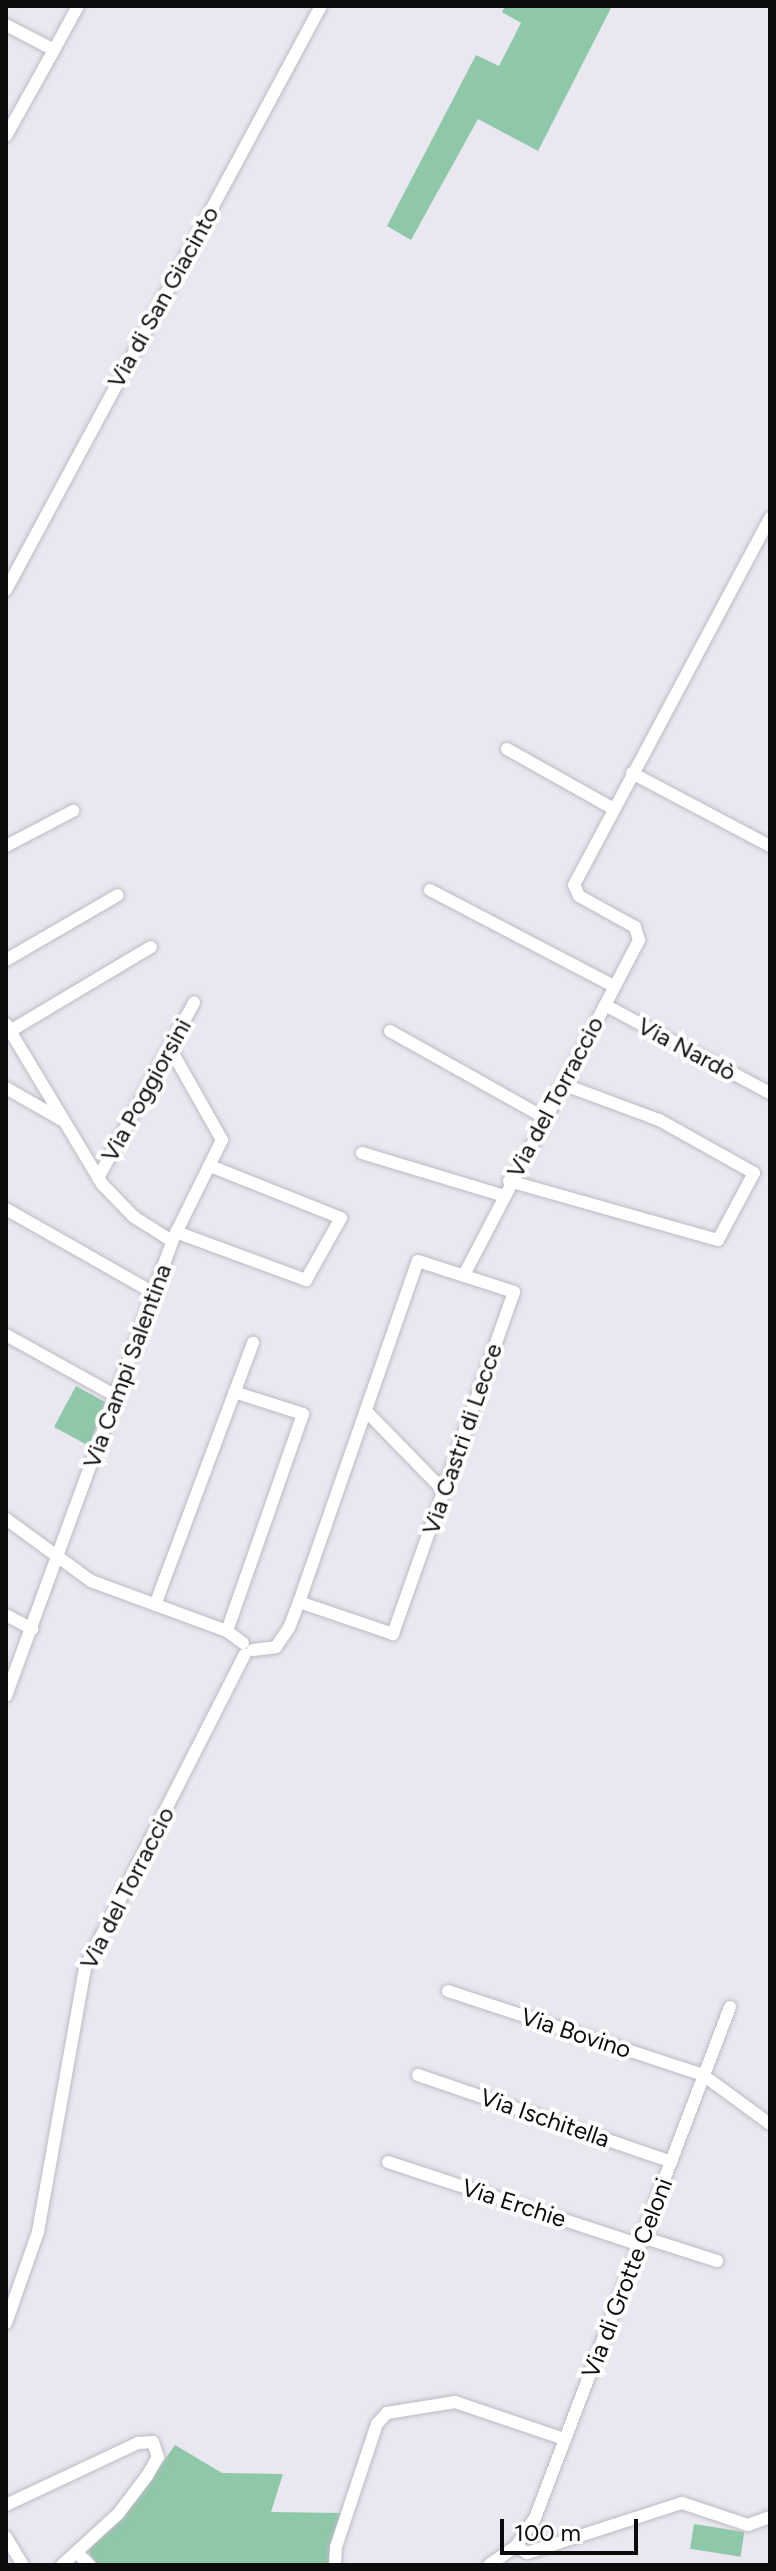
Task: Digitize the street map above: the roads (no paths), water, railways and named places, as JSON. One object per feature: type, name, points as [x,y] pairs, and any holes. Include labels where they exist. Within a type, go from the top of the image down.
[{"type":"street","points":[[6,136],[78,6]]},
{"type":"street","name":"Via di San Giacinto","points":[[6,590],[321,6]]},
{"type":"street","points":[[6,25],[54,50]]},
{"type":"street","name":"Via del Torraccio","points":[[464,1275],[509,1181],[605,1005],[639,933],[574,889],[632,773],[770,518]]},
{"type":"street","points":[[507,749],[614,809]]},
{"type":"street","points":[[632,773],[770,846]]},
{"type":"street","points":[[6,846],[73,811]]},
{"type":"street","points":[[430,890],[614,986]]},
{"type":"street","points":[[6,960],[118,895]]},
{"type":"street","points":[[151,947],[8,1028],[98,1178],[134,1217],[174,1236],[306,1280],[341,1218],[210,1166]]},
{"type":"street","name":"Via Poggiorsini","points":[[98,1178],[194,1003]]},
{"type":"street","name":"Via Nardò","points":[[605,1005],[770,1093]]},
{"type":"street","points":[[390,1031],[543,1117]]},
{"type":"street","name":"Via Campi Salentina","points":[[6,1696],[174,1236],[222,1140],[170,1048]]},
{"type":"street","points":[[509,1181],[718,1240],[754,1173],[659,1120],[562,1084]]},
{"type":"street","points":[[6,1088],[64,1121]]},
{"type":"street","points":[[362,1153],[504,1196]]},
{"type":"street","points":[[6,1209],[154,1293]]},
{"type":"street","points":[[6,1519],[91,1581],[227,1631],[247,1649],[284,1642],[418,1261],[464,1275]]},
{"type":"street","name":"Via Castri di Lecce","points":[[299,1602],[393,1634],[514,1292],[464,1275]]},
{"type":"street","points":[[6,1352],[10,1337],[116,1396]]},
{"type":"street","points":[[155,1605],[253,1343]]},
{"type":"street","points":[[227,1631],[303,1414],[234,1392]]},
{"type":"street","points":[[366,1411],[444,1491]]},
{"type":"street","points":[[6,1615],[32,1629]]},
{"type":"street","name":"Via del Torraccio","points":[[6,2323],[38,2232],[85,1968],[247,1649]]},
{"type":"street","name":"Via Bovino","points":[[448,1991],[703,2075],[770,2124]]},
{"type":"street","name":"Via di Grotte Celoni","points":[[523,2555],[564,2439],[730,2007]]},
{"type":"street","name":"Via Ischitella","points":[[418,2075],[672,2162]]},
{"type":"street","name":"Via Erchie","points":[[388,2162],[641,2241],[717,2261]]},
{"type":"street","points":[[335,2565],[336,2550],[377,2424],[387,2413],[455,2402],[564,2439]]},
{"type":"street","points":[[6,2505],[138,2443],[153,2442],[158,2457],[147,2476],[118,2514],[62,2565]]},
{"type":"street","name":"Via di Grotte Celoni","points":[[489,2565],[682,2503],[748,2525],[770,2517]]},
{"type":"street","points":[[6,2537],[23,2565]]},
{"type":"street","points":[[77,2553],[90,2565]]}]
